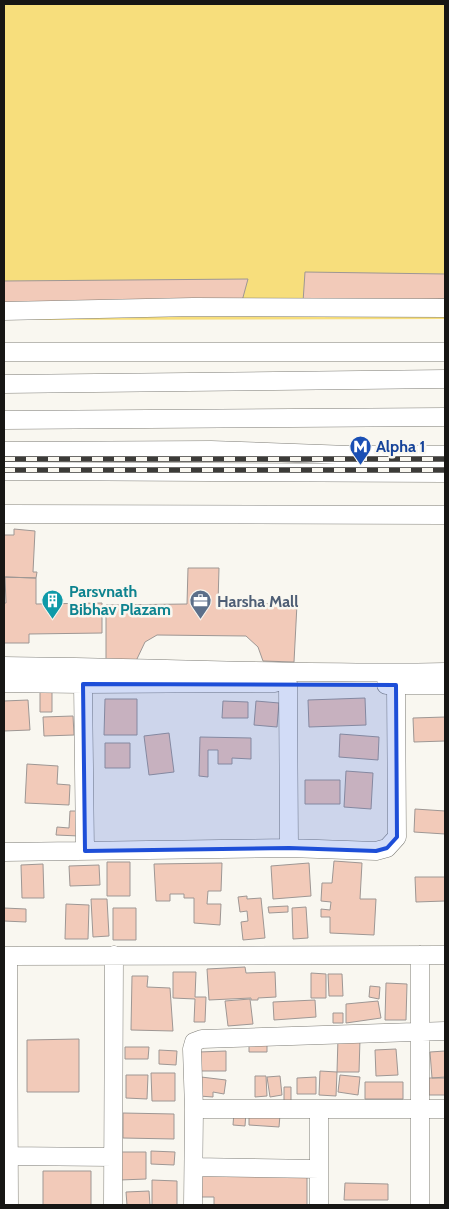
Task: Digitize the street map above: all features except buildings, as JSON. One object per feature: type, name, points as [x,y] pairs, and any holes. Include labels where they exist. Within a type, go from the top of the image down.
[{"type":"street","points":[[4,311],[193,307],[445,308]]},
{"type":"street","points":[[4,352],[445,352]]},
{"type":"street","points":[[4,384],[445,380]]},
{"type":"street","points":[[4,420],[445,417]]},
{"type":"street","points":[[4,451],[211,450],[349,455],[445,455]]},
{"type":"street","points":[[4,471],[445,473]]},
{"type":"street","points":[[4,514],[445,515]]},
{"type":"street","points":[[4,666],[94,666],[285,672],[445,672]]},
{"type":"street","points":[[4,682],[445,685]]},
{"type":"street","points":[[288,683],[289,848]]},
{"type":"street","points":[[83,684],[86,851]]},
{"type":"street","points":[[4,852],[289,848],[376,851],[388,848],[397,836],[396,685]]},
{"type":"street","points":[[113,1205],[114,955]]},
{"type":"street","points":[[420,955],[420,1205]]},
{"type":"street","points":[[9,1205],[6,956],[445,955]]},
{"type":"street","points":[[194,1205],[192,1049],[194,1042],[202,1039],[445,1031]]},
{"type":"street","points":[[194,1109],[445,1108]]},
{"type":"street","points":[[319,1109],[319,1205]]},
{"type":"street","points":[[7,1156],[113,1157]]},
{"type":"street","points":[[194,1166],[319,1169]]},
{"type":"highlighted area","points":[[83,684],[396,685],[397,837],[387,848],[376,851],[289,848],[85,851]]},
{"type":"shaded area","points":[[4,4],[445,4],[445,319],[4,320]]},
{"type":"railway","points":[[4,459],[445,459]]},
{"type":"railway","points":[[4,470],[445,470]]},
{"type":"place","name":"Alpha 1","points":[[360,465]]},
{"type":"place","name":"Parsvnath Bibhav Plazam","points":[[53,619]]},
{"type":"place","name":"Harsha Mall","points":[[201,620]]}]
